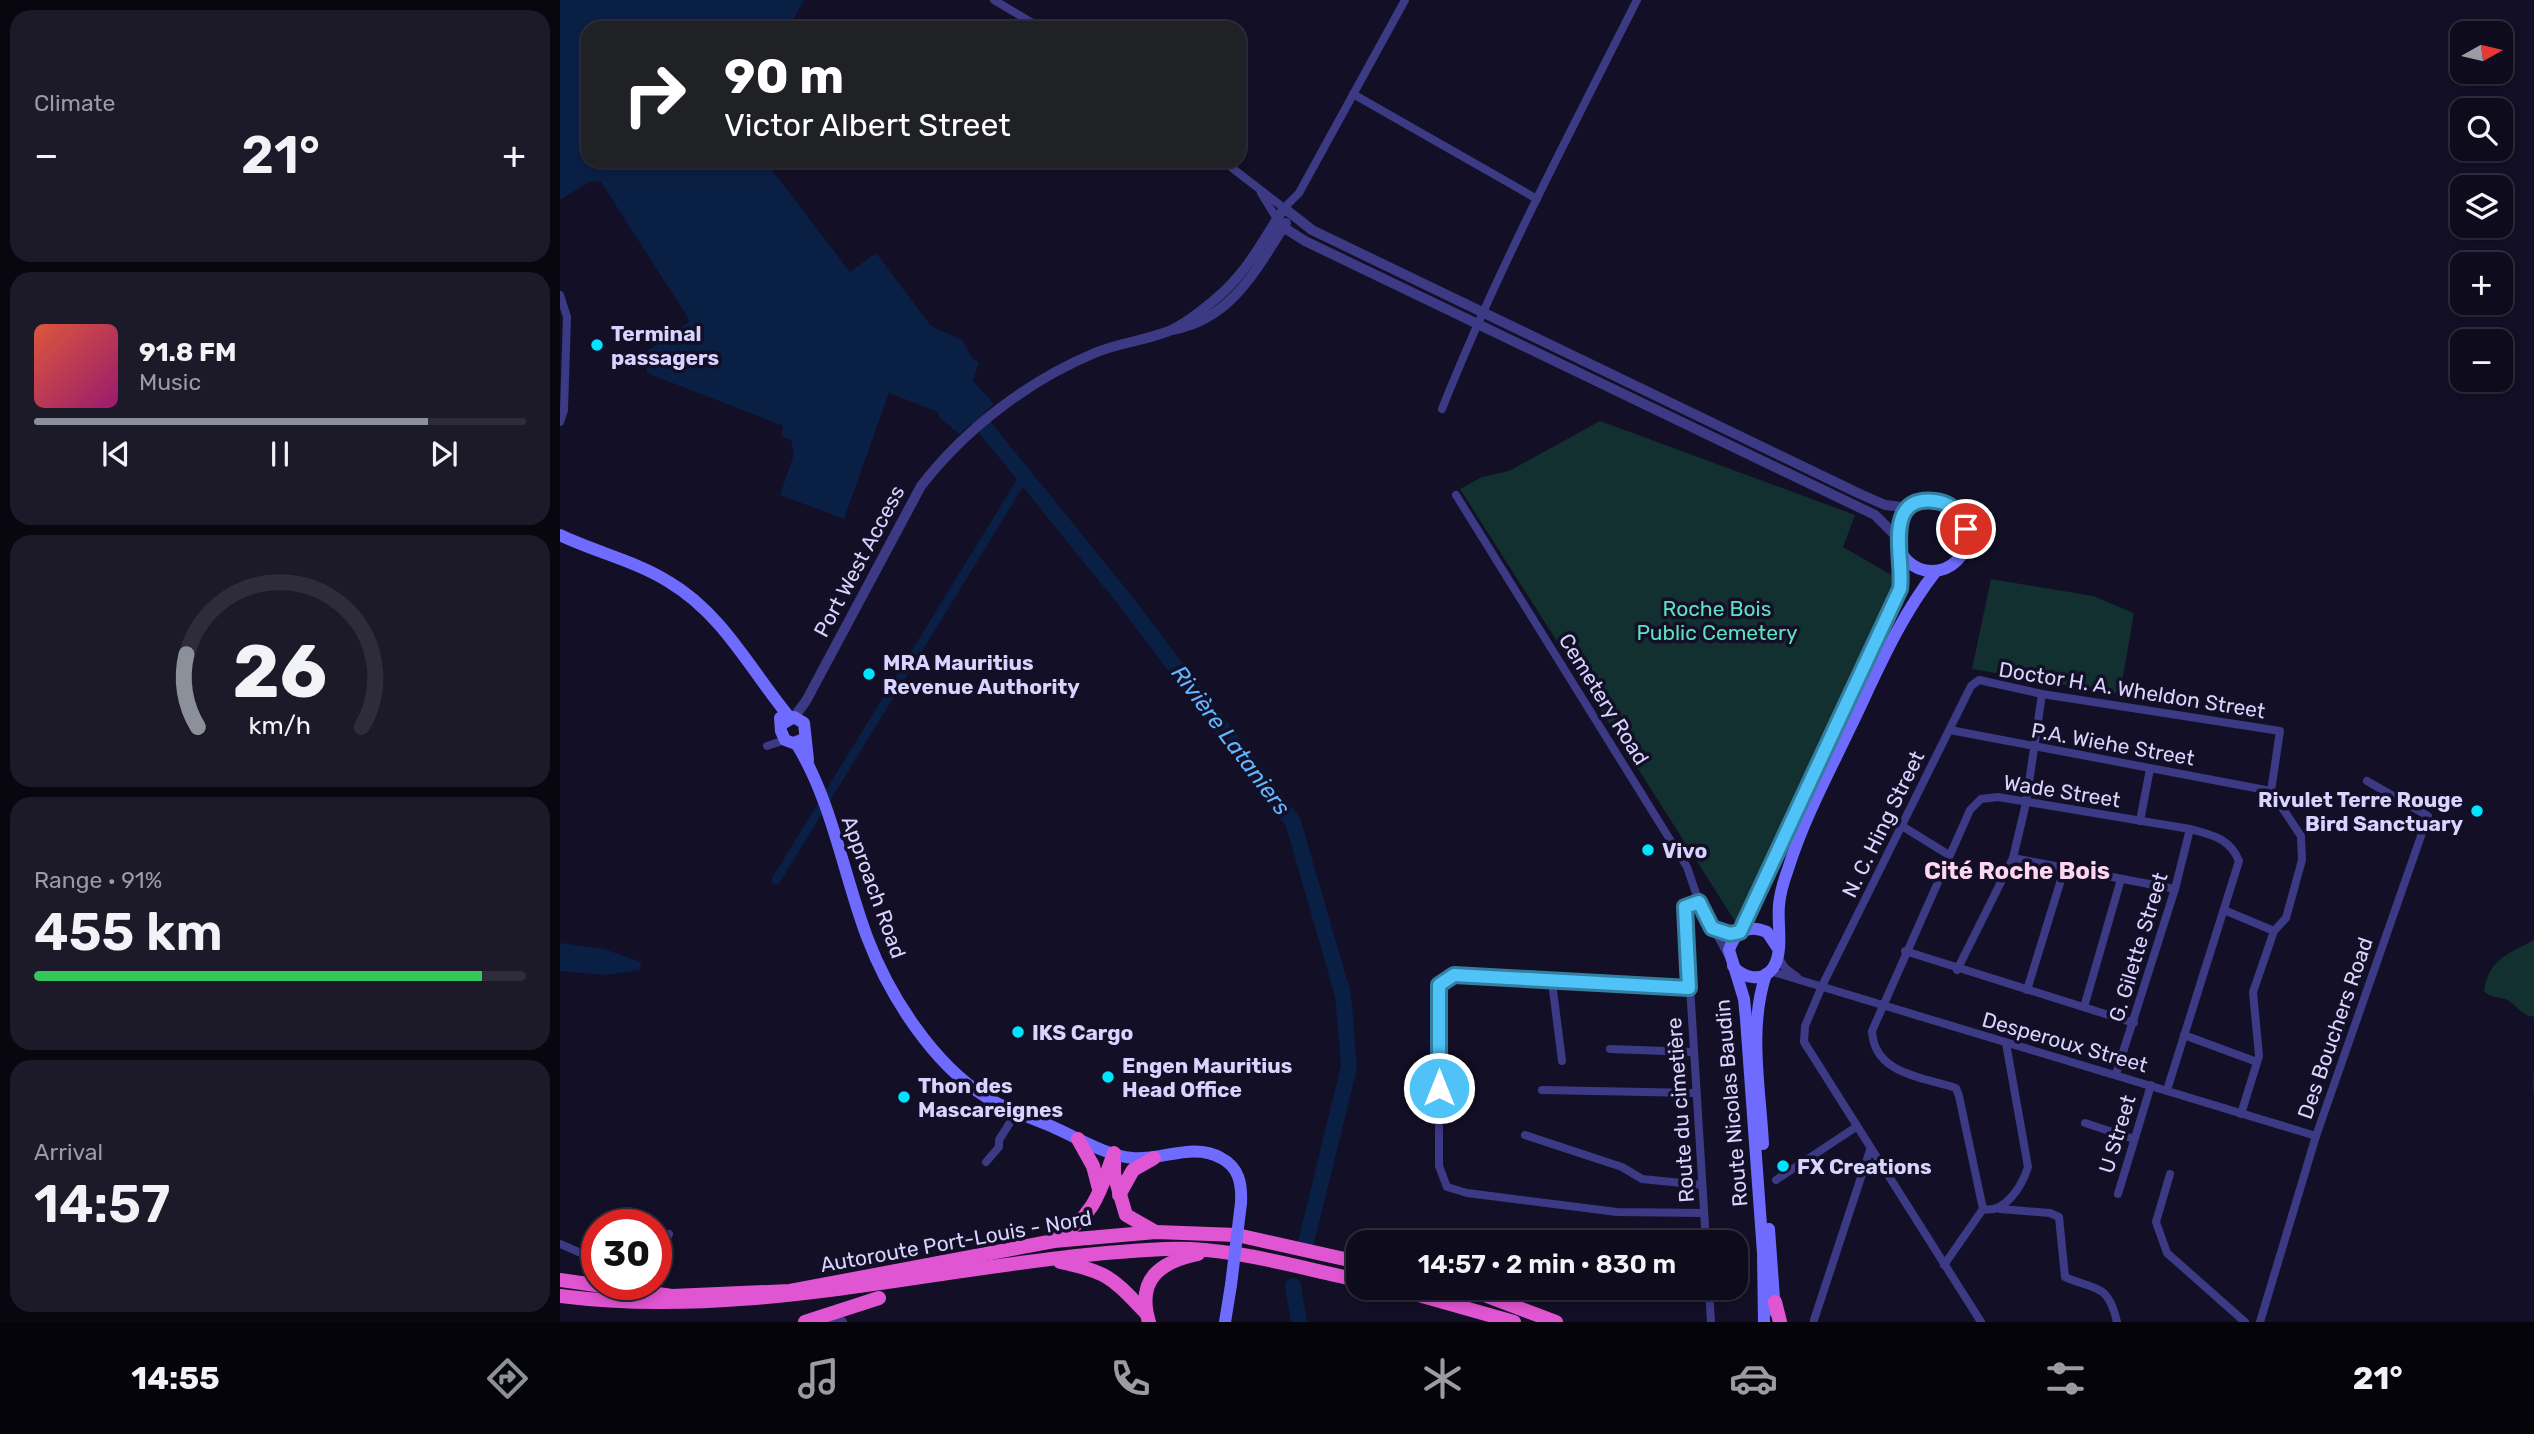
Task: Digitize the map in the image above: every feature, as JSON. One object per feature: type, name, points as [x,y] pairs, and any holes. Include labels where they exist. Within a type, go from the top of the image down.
[{"type":"highway","points":[[1078,1139],[1093,1166],[1099,1189]]},
{"type":"highway","points":[[1049,1242],[1078,1226],[1090,1213],[1114,1153]]},
{"type":"highway","points":[[1114,1153],[1119,1195],[1126,1215],[1156,1232]]},
{"type":"highway","points":[[1119,1195],[1133,1170],[1154,1158]]},
{"type":"highway","name":"Autoroute Port-Louis - Nord","points":[[672,1304],[790,1290],[1049,1242],[1156,1232],[1237,1236],[1346,1259]]},
{"type":"highway","name":"Autoroute Port-Louis - Nord","points":[[560,1296],[672,1304],[799,1304],[1046,1260],[1168,1248],[1216,1250],[1346,1277]]},
{"type":"highway","points":[[1147,1317],[1150,1282],[1163,1264],[1216,1250]]},
{"type":"highway","points":[[1046,1260],[1105,1274],[1128,1293],[1147,1317]]},
{"type":"highway","points":[[805,1322],[950,1276]]},
{"type":"highway","name":"Autoroute Port-Louis - Nord","points":[[560,1280],[638,1301]]},
{"type":"highway","points":[[1436,1300],[1514,1322]]},
{"type":"highway","points":[[1498,1300],[1556,1322]]},
{"type":"highway","points":[[1776,1302],[1777,1322]]},
{"type":"main road","points":[[1932,500],[1944,503],[1962,518],[1966,529],[1963,553],[1956,562],[1937,571],[1912,603],[1886,652],[1796,845],[1779,902],[1778,954],[1768,973],[1746,976],[1731,962],[1731,942],[1738,934],[1900,589],[1902,576],[1898,543],[1898,526],[1911,508],[1932,500]]},
{"type":"main road","name":"Approach Road","points":[[560,535],[667,580],[695,600],[744,653],[794,729],[827,814],[868,939],[913,1022],[967,1083],[1016,1113],[1114,1153],[1131,1158],[1154,1158],[1188,1152],[1219,1157],[1232,1166],[1240,1180],[1241,1203],[1225,1322]]},
{"type":"main road","points":[[1898,543],[1913,566],[1937,571]]},
{"type":"main road","points":[[1738,934],[1751,928],[1767,932],[1778,954]]},
{"type":"main road","name":"Route Nicolas Baudin","points":[[1731,962],[1744,999],[1746,1019],[1763,1253],[1764,1322]]},
{"type":"main road","name":"Route Nicolas Baudin","points":[[1768,973],[1759,996],[1756,1027],[1776,1302]]},
{"type":"street","points":[[994,0],[1029,21]]},
{"type":"street","points":[[1287,212],[1405,0]]},
{"type":"street","points":[[1442,409],[1482,311],[1637,0]]},
{"type":"street","points":[[1353,94],[1537,199]]},
{"type":"street","points":[[1232,168],[1312,230],[1860,494],[1885,505],[1911,508]]},
{"type":"street","points":[[1260,190],[1280,223],[1305,241],[1875,515],[1898,543]]},
{"type":"street","name":"Port West Access","points":[[794,729],[806,701],[921,486],[956,446],[1015,398],[1059,368],[1101,351],[1171,330],[1193,327],[1219,312],[1263,264],[1287,212]]},
{"type":"street","points":[[560,295],[567,317],[564,410],[560,422]]},
{"type":"street","name":"Cemetery Road","points":[[1456,495],[1688,867],[1699,902],[1731,962]]},
{"type":"street","name":"Doctor H. A. Wheldon Street","points":[[1979,680],[2042,694],[2280,731],[2270,791]]},
{"type":"street","name":"N. C. Hing Street","points":[[1979,680],[1971,686],[1822,986],[1805,1026],[1804,1042],[1981,1322]]},
{"type":"street","points":[[1957,970],[2013,858],[2026,803],[2042,694]]},
{"type":"street","points":[[768,746],[794,729]]},
{"type":"street","name":"P.A. Wiehe Street","points":[[1950,730],[2270,791]]},
{"type":"street","points":[[2140,821],[2150,769]]},
{"type":"street","name":"Des Bouchers Road","points":[[2260,1322],[2316,1136],[2428,816],[2367,781]]},
{"type":"street","points":[[2241,1114],[2257,1062],[2253,992],[2274,931],[2286,918],[2302,860],[2301,836],[2270,791]]},
{"type":"street","name":"Wade Street","points":[[1983,1209],[1956,1088],[1888,1067],[1873,1045],[1872,1031],[1881,1005],[1970,810],[1981,799],[1998,797],[2190,829],[2220,837],[2234,848],[2239,861],[2224,910]]},
{"type":"street","points":[[1902,827],[1949,856]]},
{"type":"street","name":"G. Gilette Street","points":[[2116,1074],[2175,889],[2190,829]]},
{"type":"street","points":[[2013,858],[2064,870],[2175,889]]},
{"type":"street","points":[[2027,990],[2064,870]]},
{"type":"street","points":[[2084,1007],[2121,879]]},
{"type":"street","name":"Route du cimetière","points":[[1699,902],[1685,907],[1705,1230]]},
{"type":"street","points":[[2167,1090],[2224,910],[2274,931]]},
{"type":"street","points":[[1712,928],[1738,934]]},
{"type":"street","points":[[1905,951],[1957,970],[2134,1023]]},
{"type":"street","points":[[1778,954],[1785,968],[1805,981]]},
{"type":"street","name":"Desperoux Street","points":[[1768,973],[1822,986],[2316,1136]]},
{"type":"street","points":[[1689,988],[1454,975],[1439,985],[1442,1180],[1452,1190],[1535,1203],[1617,1212],[1704,1213]]},
{"type":"street","points":[[1552,982],[1562,1061]]},
{"type":"street","points":[[2185,1035],[2257,1062]]},
{"type":"street","points":[[1944,1265],[1983,1209],[1994,1212],[2000,1209],[2024,1180],[2028,1157],[2006,1043]]},
{"type":"street","points":[[1610,1049],[1693,1052]]},
{"type":"street","name":"U Street","points":[[2118,1194],[2151,1085]]},
{"type":"street","points":[[1542,1090],[1696,1093]]},
{"type":"street","points":[[986,1162],[999,1147],[999,1140],[1016,1113]]},
{"type":"street","points":[[2085,1123],[2134,1139]]},
{"type":"street","points":[[1776,1180],[1856,1127]]},
{"type":"street","points":[[1525,1135],[1622,1167],[1642,1179],[1702,1185]]},
{"type":"street","points":[[1814,1320],[1870,1150]]},
{"type":"street","points":[[2171,1174],[2156,1222],[2167,1253],[2245,1322]]},
{"type":"street","points":[[2000,1209],[2050,1213],[2059,1217],[2065,1277],[2104,1290],[2111,1298],[2117,1322]]},
{"type":"street","points":[[560,1244],[581,1253]]},
{"type":"street","points":[[1710,1300],[1711,1322]]},
{"type":"street","points":[[805,1322],[842,1322]]},
{"type":"green space","name":"Roche Bois Public Cemetery","points":[[1600,421],[1855,515],[1843,547],[1900,580],[1738,926],[1460,489],[1482,477],[1509,471]]},
{"type":"green space","points":[[1991,579],[2093,596],[2134,613],[2120,694],[1972,669]]},
{"type":"green space","points":[[2534,940],[2534,1017],[2524,1014],[2509,1001],[2484,991],[2486,980],[2495,965],[2508,954]]},
{"type":"water","points":[[560,0],[804,0],[793,21],[581,21],[581,168],[770,168],[850,272],[876,253],[931,326],[962,340],[973,359],[979,362],[973,381],[994,404],[959,434],[940,418],[938,412],[889,393],[844,519],[780,495],[794,454],[791,440],[781,436],[783,426],[647,373],[647,351],[690,321],[601,182],[591,181],[560,200]]},
{"type":"water","points":[[560,943],[604,949],[641,962],[640,970],[605,975],[560,971]]},
{"type":"waterway","name":"Rivière Lataniers","points":[[978,419],[1124,599],[1293,822],[1343,995],[1349,1067],[1306,1242]]},
{"type":"waterway","points":[[776,880],[1025,475]]},
{"type":"waterway","points":[[2534,1074],[2534,1091]]},
{"type":"waterway","name":"Rivière Lataniers","points":[[1293,1286],[1299,1322]]},
{"type":"place","name":"Terminal passagers","points":[[597,345]]},
{"type":"place","name":"MRA Mauritius Revenue Authority","points":[[869,674]]},
{"type":"place","name":"Rivulet Terre Rouge Bird Sanctuary","points":[[2477,811]]},
{"type":"place","name":"Vivo","points":[[1648,850]]},
{"type":"place","name":"IKS Cargo","points":[[1018,1032]]},
{"type":"place","name":"Engen Mauritius Head Office","points":[[1108,1077]]},
{"type":"place","name":"Thon des Mascareignes","points":[[904,1097]]},
{"type":"place","name":"FX Creations","points":[[1783,1166]]},
{"type":"district","name":"Cité Roche Bois","points":[[2017,871]]},
{"type":"route","points":[[1439,1088],[1439,985],[1445,978],[1454,975],[1689,988],[1685,907],[1699,902],[1712,928],[1736,935],[1740,932],[1900,589],[1902,576],[1897,537],[1903,516],[1921,502],[1932,500],[1954,509],[1962,518],[1966,529]]}]
